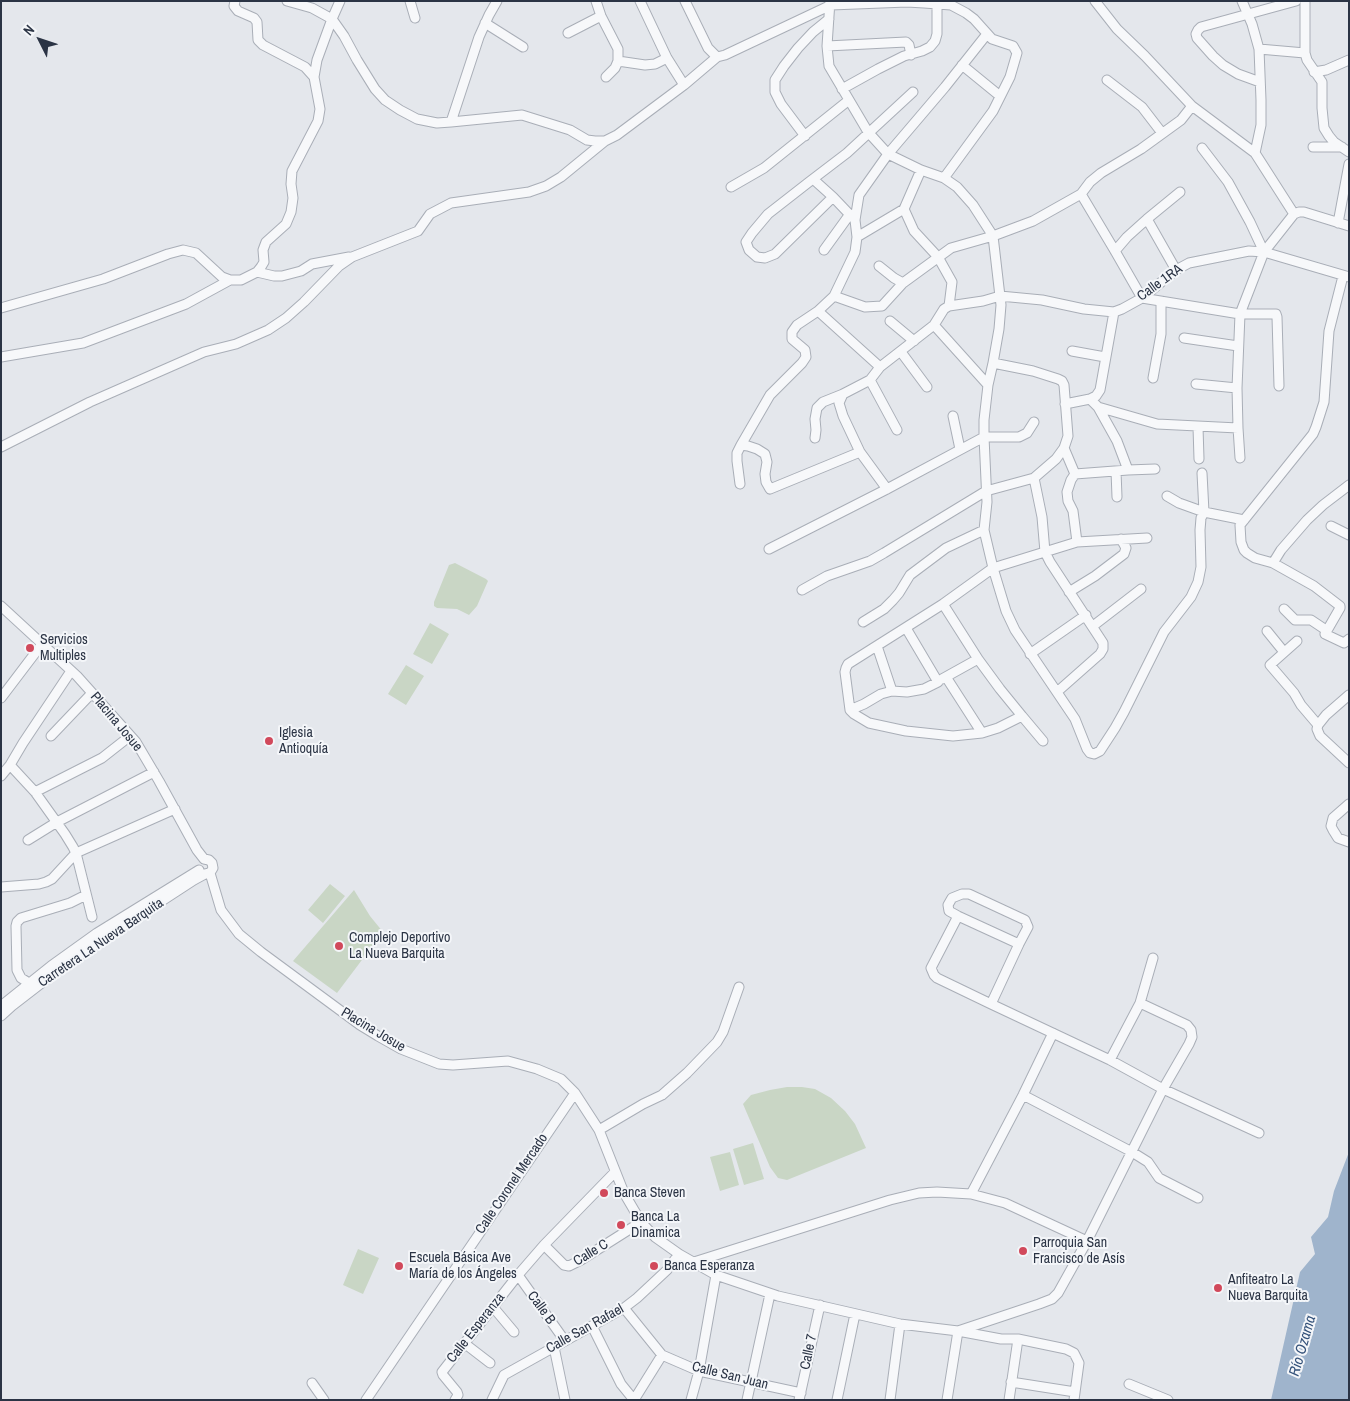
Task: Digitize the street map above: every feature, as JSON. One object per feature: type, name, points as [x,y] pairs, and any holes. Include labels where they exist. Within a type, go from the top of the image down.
[{"type":"street","points":[[236,1],[234,6],[238,11],[254,18],[257,22],[258,40],[263,45],[305,67],[314,77]]},
{"type":"street","points":[[288,1],[312,8],[332,19],[375,89],[385,100],[417,119],[437,123],[522,115],[570,130],[587,140],[595,142],[605,141]]},
{"type":"street","points":[[1,308],[102,279],[183,250],[196,253],[222,277],[230,280],[241,280],[257,272],[264,262],[263,250],[266,242],[289,219],[293,198],[292,170],[318,121],[320,109],[314,77],[317,60],[340,1]]},
{"type":"street","points":[[410,1],[415,18]]},
{"type":"street","points":[[451,122],[479,36],[497,1]]},
{"type":"street","points":[[596,1],[601,16],[618,49],[618,61],[615,68],[606,77]]},
{"type":"street","points":[[640,1],[667,58],[684,85]]},
{"type":"street","points":[[685,1],[708,48],[717,57]]},
{"type":"street","points":[[1095,1],[1123,36],[1145,56],[1192,106],[1255,153],[1294,214]]},
{"type":"street","points":[[1242,1],[1259,49],[1261,125],[1255,153]]},
{"type":"street","points":[[1260,82],[1238,74],[1223,65],[1197,38],[1196,34],[1201,27],[1296,1]]},
{"type":"street","points":[[1305,1],[1305,53],[1307,60],[1323,84],[1322,108],[1324,128],[1329,136],[1345,150]]},
{"type":"street","points":[[257,272],[282,276],[301,271],[312,264],[352,257],[418,230],[430,214],[451,204],[529,192],[546,186],[561,177],[605,141],[617,135],[684,85],[717,57],[725,55],[830,3],[924,2],[951,6],[966,12],[992,39],[1013,46],[1017,53],[1010,77],[992,111],[944,178]]},
{"type":"street","points":[[830,3],[827,46],[829,66],[868,132],[888,154],[921,170],[944,178],[957,187],[973,205],[993,236],[1000,296],[999,329],[988,385],[984,437],[987,502],[984,530],[1006,611],[1015,630],[1075,718],[1090,753],[1094,754],[1100,751],[1124,712],[1164,632],[1191,597],[1198,582],[1201,567],[1201,518],[1204,512],[1202,473]]},
{"type":"street","points":[[842,89],[878,69],[930,47],[935,41],[938,15],[937,4]]},
{"type":"street","points":[[568,33],[601,16]]},
{"type":"street","points":[[805,136],[781,104],[775,92],[775,80],[798,48],[829,19]]},
{"type":"street","points":[[485,23],[524,47]]},
{"type":"street","points":[[824,250],[853,217],[860,195],[888,154],[987,34]]},
{"type":"street","points":[[827,46],[906,42],[909,45],[911,55]]},
{"type":"street","points":[[1259,49],[1305,53]]},
{"type":"street","points":[[618,61],[645,65],[655,64],[667,58]]},
{"type":"street","points":[[1314,72],[1326,70],[1349,60]]},
{"type":"street","points":[[962,65],[1000,96]]},
{"type":"street","points":[[1107,80],[1142,107],[1162,134]]},
{"type":"street","points":[[833,197],[775,254],[766,258],[757,257],[749,250],[746,242],[768,214],[847,153],[913,92]]},
{"type":"street","points":[[731,188],[764,168],[849,100]]},
{"type":"street","points":[[834,296],[865,307],[878,307],[886,304],[903,283],[954,246],[993,236],[1033,221],[1081,194],[1090,182],[1101,173],[1162,134],[1180,120],[1192,106]]},
{"type":"street","points":[[1312,147],[1345,150]]},
{"type":"street","points":[[1202,148],[1228,182],[1264,252]]},
{"type":"street","points":[[1338,223],[1349,164]]},
{"type":"street","points":[[857,237],[904,209],[921,170]]},
{"type":"street","points":[[740,484],[737,461],[740,445],[770,395],[802,364],[806,357],[805,350],[792,339],[792,332],[797,325],[818,312],[834,296],[855,252],[857,237],[853,217],[813,179]]},
{"type":"street","points":[[1116,251],[1127,237],[1180,192]]},
{"type":"street","points":[[1081,194],[1142,298],[1240,314],[1276,314],[1279,386]]},
{"type":"street","points":[[904,209],[914,231],[938,257],[953,283],[949,306]]},
{"type":"street","points":[[1240,458],[1237,388],[1240,314],[1264,252],[1294,214],[1300,212],[1349,226]]},
{"type":"street","points":[[1147,219],[1176,270]]},
{"type":"street","name":"Calle 1RA","points":[[1114,312],[1142,298],[1176,270],[1189,263],[1249,252],[1264,252],[1346,276]]},
{"type":"street","points":[[1,448],[90,402],[204,352],[236,344],[268,330],[298,308],[339,266],[352,257]]},
{"type":"street","points":[[879,266],[903,283]]},
{"type":"street","points":[[1346,276],[1329,331],[1324,402],[1316,427],[1240,525],[1241,542],[1244,550],[1255,558],[1273,563],[1314,586],[1340,606],[1325,634],[1344,644],[1349,639]]},
{"type":"street","points":[[1,357],[83,343],[186,304],[230,280]]},
{"type":"street","points":[[815,438],[817,408],[823,402],[870,380],[880,367],[934,325],[949,306],[983,301],[1000,296],[1042,300],[1084,309],[1114,312],[1100,390],[1096,396],[1090,399],[1065,404]]},
{"type":"street","points":[[1153,378],[1161,334],[1161,301]]},
{"type":"street","points":[[818,312],[880,367]]},
{"type":"street","points":[[890,321],[914,341]]},
{"type":"street","points":[[934,325],[988,385]]},
{"type":"street","points":[[1184,338],[1238,346]]},
{"type":"street","points":[[1072,351],[1105,357]]},
{"type":"street","points":[[901,352],[927,387]]},
{"type":"street","points":[[802,590],[827,576],[870,561],[986,491],[1034,478],[1056,458],[1064,448],[1068,436],[1064,385],[1058,379],[1033,371],[993,363]]},
{"type":"street","points":[[870,380],[897,430]]},
{"type":"street","points":[[1196,384],[1237,388]]},
{"type":"street","points":[[843,394],[839,403],[843,416],[860,452],[887,489]]},
{"type":"street","points":[[1090,399],[1098,407],[1117,440],[1128,470]]},
{"type":"street","points":[[1098,407],[1157,424],[1238,428]]},
{"type":"street","points":[[953,416],[960,449]]},
{"type":"street","points":[[769,549],[984,437],[1019,437],[1028,433],[1034,422]]},
{"type":"street","points":[[1198,427],[1199,459]]},
{"type":"street","points":[[740,445],[757,449],[765,454],[767,462],[766,482],[770,489],[860,452]]},
{"type":"street","points":[[1064,448],[1074,474]]},
{"type":"street","points":[[1074,474],[1155,469]]},
{"type":"street","points":[[1116,471],[1117,497]]},
{"type":"street","points":[[1074,474],[1070,480],[1068,501],[1073,511],[1076,542]]},
{"type":"street","points":[[1034,478],[1042,517],[1045,552],[1103,643],[1103,649],[1100,654],[1057,692]]},
{"type":"street","points":[[1273,563],[1281,550],[1307,520],[1349,485]]},
{"type":"street","points":[[1167,496],[1179,503],[1204,512],[1244,520]]},
{"type":"street","points":[[1330,526],[1349,535]]},
{"type":"street","points":[[863,622],[893,600],[910,575],[946,548],[984,530]]},
{"type":"street","points":[[1022,716],[998,728],[982,733],[953,736],[906,731],[869,723],[850,710],[846,668],[848,664],[943,604],[993,568],[1076,542],[1147,538]]},
{"type":"street","points":[[1069,592],[1095,576],[1124,554],[1126,548],[1122,539]]},
{"type":"street","points":[[1093,626],[1140,589]]},
{"type":"street","points":[[943,604],[978,659],[1043,741]]},
{"type":"street","name":"Placina Josue","points":[[1,606],[71,671],[136,742],[198,850],[204,859],[210,860],[212,863],[213,868],[204,872],[221,910],[239,934],[360,1025],[401,1050],[439,1064],[453,1065],[508,1061],[537,1069],[561,1079],[574,1093],[599,1130],[624,1193],[641,1222],[655,1237],[716,1276],[770,1294],[900,1324],[958,1331],[1001,1339],[1018,1339],[1066,1348],[1074,1353],[1079,1363],[1074,1396]]},
{"type":"street","points":[[1284,608],[1295,619],[1311,620],[1326,630]]},
{"type":"street","points":[[1030,654],[1086,615]]},
{"type":"street","points":[[906,628],[982,733]]},
{"type":"street","points":[[1268,631],[1284,652]]},
{"type":"street","points":[[1297,641],[1270,665],[1318,725],[1320,736],[1349,763]]},
{"type":"street","points":[[1,698],[5,685],[42,644]]},
{"type":"street","points":[[877,646],[892,691]]},
{"type":"street","points":[[850,710],[881,694],[892,691],[907,692],[924,689],[978,659]]},
{"type":"street","points":[[1,776],[71,671]]},
{"type":"street","points":[[51,736],[92,693]]},
{"type":"street","points":[[1318,725],[1332,708],[1349,695]]},
{"type":"street","points":[[35,792],[102,758],[130,736]]},
{"type":"street","points":[[1341,755],[1349,748]]},
{"type":"street","points":[[10,765],[35,792],[57,822],[76,853],[92,917]]},
{"type":"street","points":[[28,840],[57,822],[154,772]]},
{"type":"street","points":[[1349,804],[1333,818],[1331,826],[1338,838],[1349,842]]},
{"type":"street","points":[[1,887],[46,882],[52,879],[76,853],[175,809]]},
{"type":"street","points":[[204,859],[200,862],[204,872]]},
{"type":"street","name":"Carretera La Nueva Barquita","points":[[1,1016],[7,1004],[29,983],[96,933],[204,872]]},
{"type":"street","name":"Carretera La Nueva Barquita","points":[[7,1004],[204,872]]},
{"type":"street","points":[[991,1004],[1028,927],[1025,920],[969,894],[962,894],[952,898],[948,904],[950,912],[1019,944]]},
{"type":"street","points":[[29,983],[21,978],[17,970],[17,922],[21,918],[70,903],[86,895]]},
{"type":"street","points":[[958,916],[932,968],[937,978],[1110,1060],[1164,1089],[1259,1134]]},
{"type":"street","points":[[1110,1060],[1140,1003],[1153,958]]},
{"type":"street","points":[[599,1130],[642,1104],[662,1095],[687,1073],[717,1042],[723,1032],[739,987]]},
{"type":"street","points":[[947,1400],[958,1331],[1018,1312],[1052,1299],[1058,1293],[1189,1044],[1192,1037],[1191,1030],[1187,1025],[1140,1003]]},
{"type":"street","points":[[971,1194],[1023,1096],[1053,1033]]},
{"type":"street","name":"Calle Coronel Mercado","points":[[366,1400],[574,1093]]},
{"type":"street","points":[[1023,1096],[1132,1152],[1148,1162],[1159,1178],[1198,1198]]},
{"type":"street","name":"Calle Esperanza","points":[[455,1400],[458,1392],[442,1373],[518,1275],[544,1245],[615,1172]]},
{"type":"street","points":[[694,1262],[890,1200],[919,1193],[937,1192],[971,1194],[1005,1203],[1087,1241]]},
{"type":"street","name":"Calle C","points":[[544,1245],[564,1265],[569,1266],[641,1222]]},
{"type":"street","name":"Calle San Rafael","points":[[492,1400],[504,1375],[624,1308],[667,1270],[679,1254]]},
{"type":"street","name":"Calle B","points":[[518,1275],[565,1341]]},
{"type":"street","points":[[690,1400],[699,1371],[716,1276]]},
{"type":"street","points":[[747,1400],[770,1294]]},
{"type":"street","name":"Calle 7","points":[[800,1396],[820,1305]]},
{"type":"street","points":[[493,1307],[514,1332]]},
{"type":"street","name":"Calle San Juan","points":[[624,1308],[662,1355],[699,1371],[751,1382],[800,1396]]},
{"type":"street","points":[[837,1400],[855,1314]]},
{"type":"street","points":[[890,1400],[900,1324]]},
{"type":"street","points":[[592,1326],[621,1384],[634,1400],[662,1355]]},
{"type":"street","points":[[1009,1400],[1018,1339]]},
{"type":"street","points":[[464,1343],[490,1362]]},
{"type":"street","points":[[554,1347],[565,1400]]},
{"type":"street","points":[[1011,1382],[1074,1396]]},
{"type":"street","points":[[312,1383],[324,1400]]},
{"type":"street","points":[[1129,1384],[1168,1400]]},
{"type":"green space","points":[[455,563],[488,581],[477,606],[469,615],[457,609],[437,608],[434,606],[449,565]]},
{"type":"green space","points":[[430,623],[449,634],[432,664],[413,654]]},
{"type":"green space","points":[[406,665],[424,676],[406,705],[388,694]]},
{"type":"green space","points":[[330,884],[345,896],[323,923],[308,910]]},
{"type":"green space","name":"Complejo Deportivo La Nueva Barquita","points":[[354,890],[370,916],[383,932],[337,993],[293,961]]},
{"type":"green space","points":[[787,1087],[815,1089],[831,1098],[855,1124],[866,1148],[787,1180],[778,1178],[770,1167],[743,1104],[751,1095]]},
{"type":"green space","points":[[753,1143],[764,1179],[744,1185],[733,1149]]},
{"type":"green space","points":[[730,1152],[739,1185],[720,1191],[710,1157]]},
{"type":"green space","points":[[358,1249],[379,1258],[363,1294],[343,1285]]},
{"type":"water","name":"Río Ozama","points":[[1349,1152],[1349,1400],[1271,1400],[1300,1272],[1315,1254],[1311,1237],[1328,1217],[1334,1191]]},
{"type":"place","name":"Servicios Multiples","points":[[30,648]]},
{"type":"place","name":"Iglesia Antioquía","points":[[269,741]]},
{"type":"place","name":"Complejo Deportivo La Nueva Barquita","points":[[339,946]]},
{"type":"place","name":"Banca Steven","points":[[604,1193]]},
{"type":"place","name":"Banca La Dinamica","points":[[621,1225]]},
{"type":"place","name":"Parroquia San Francisco de Asís","points":[[1023,1251]]},
{"type":"place","name":"Escuela Básica Ave María de los Ángeles","points":[[399,1266]]},
{"type":"place","name":"Banca Esperanza","points":[[654,1266]]},
{"type":"place","name":"Anfiteatro La Nueva Barquita","points":[[1218,1288]]}]
